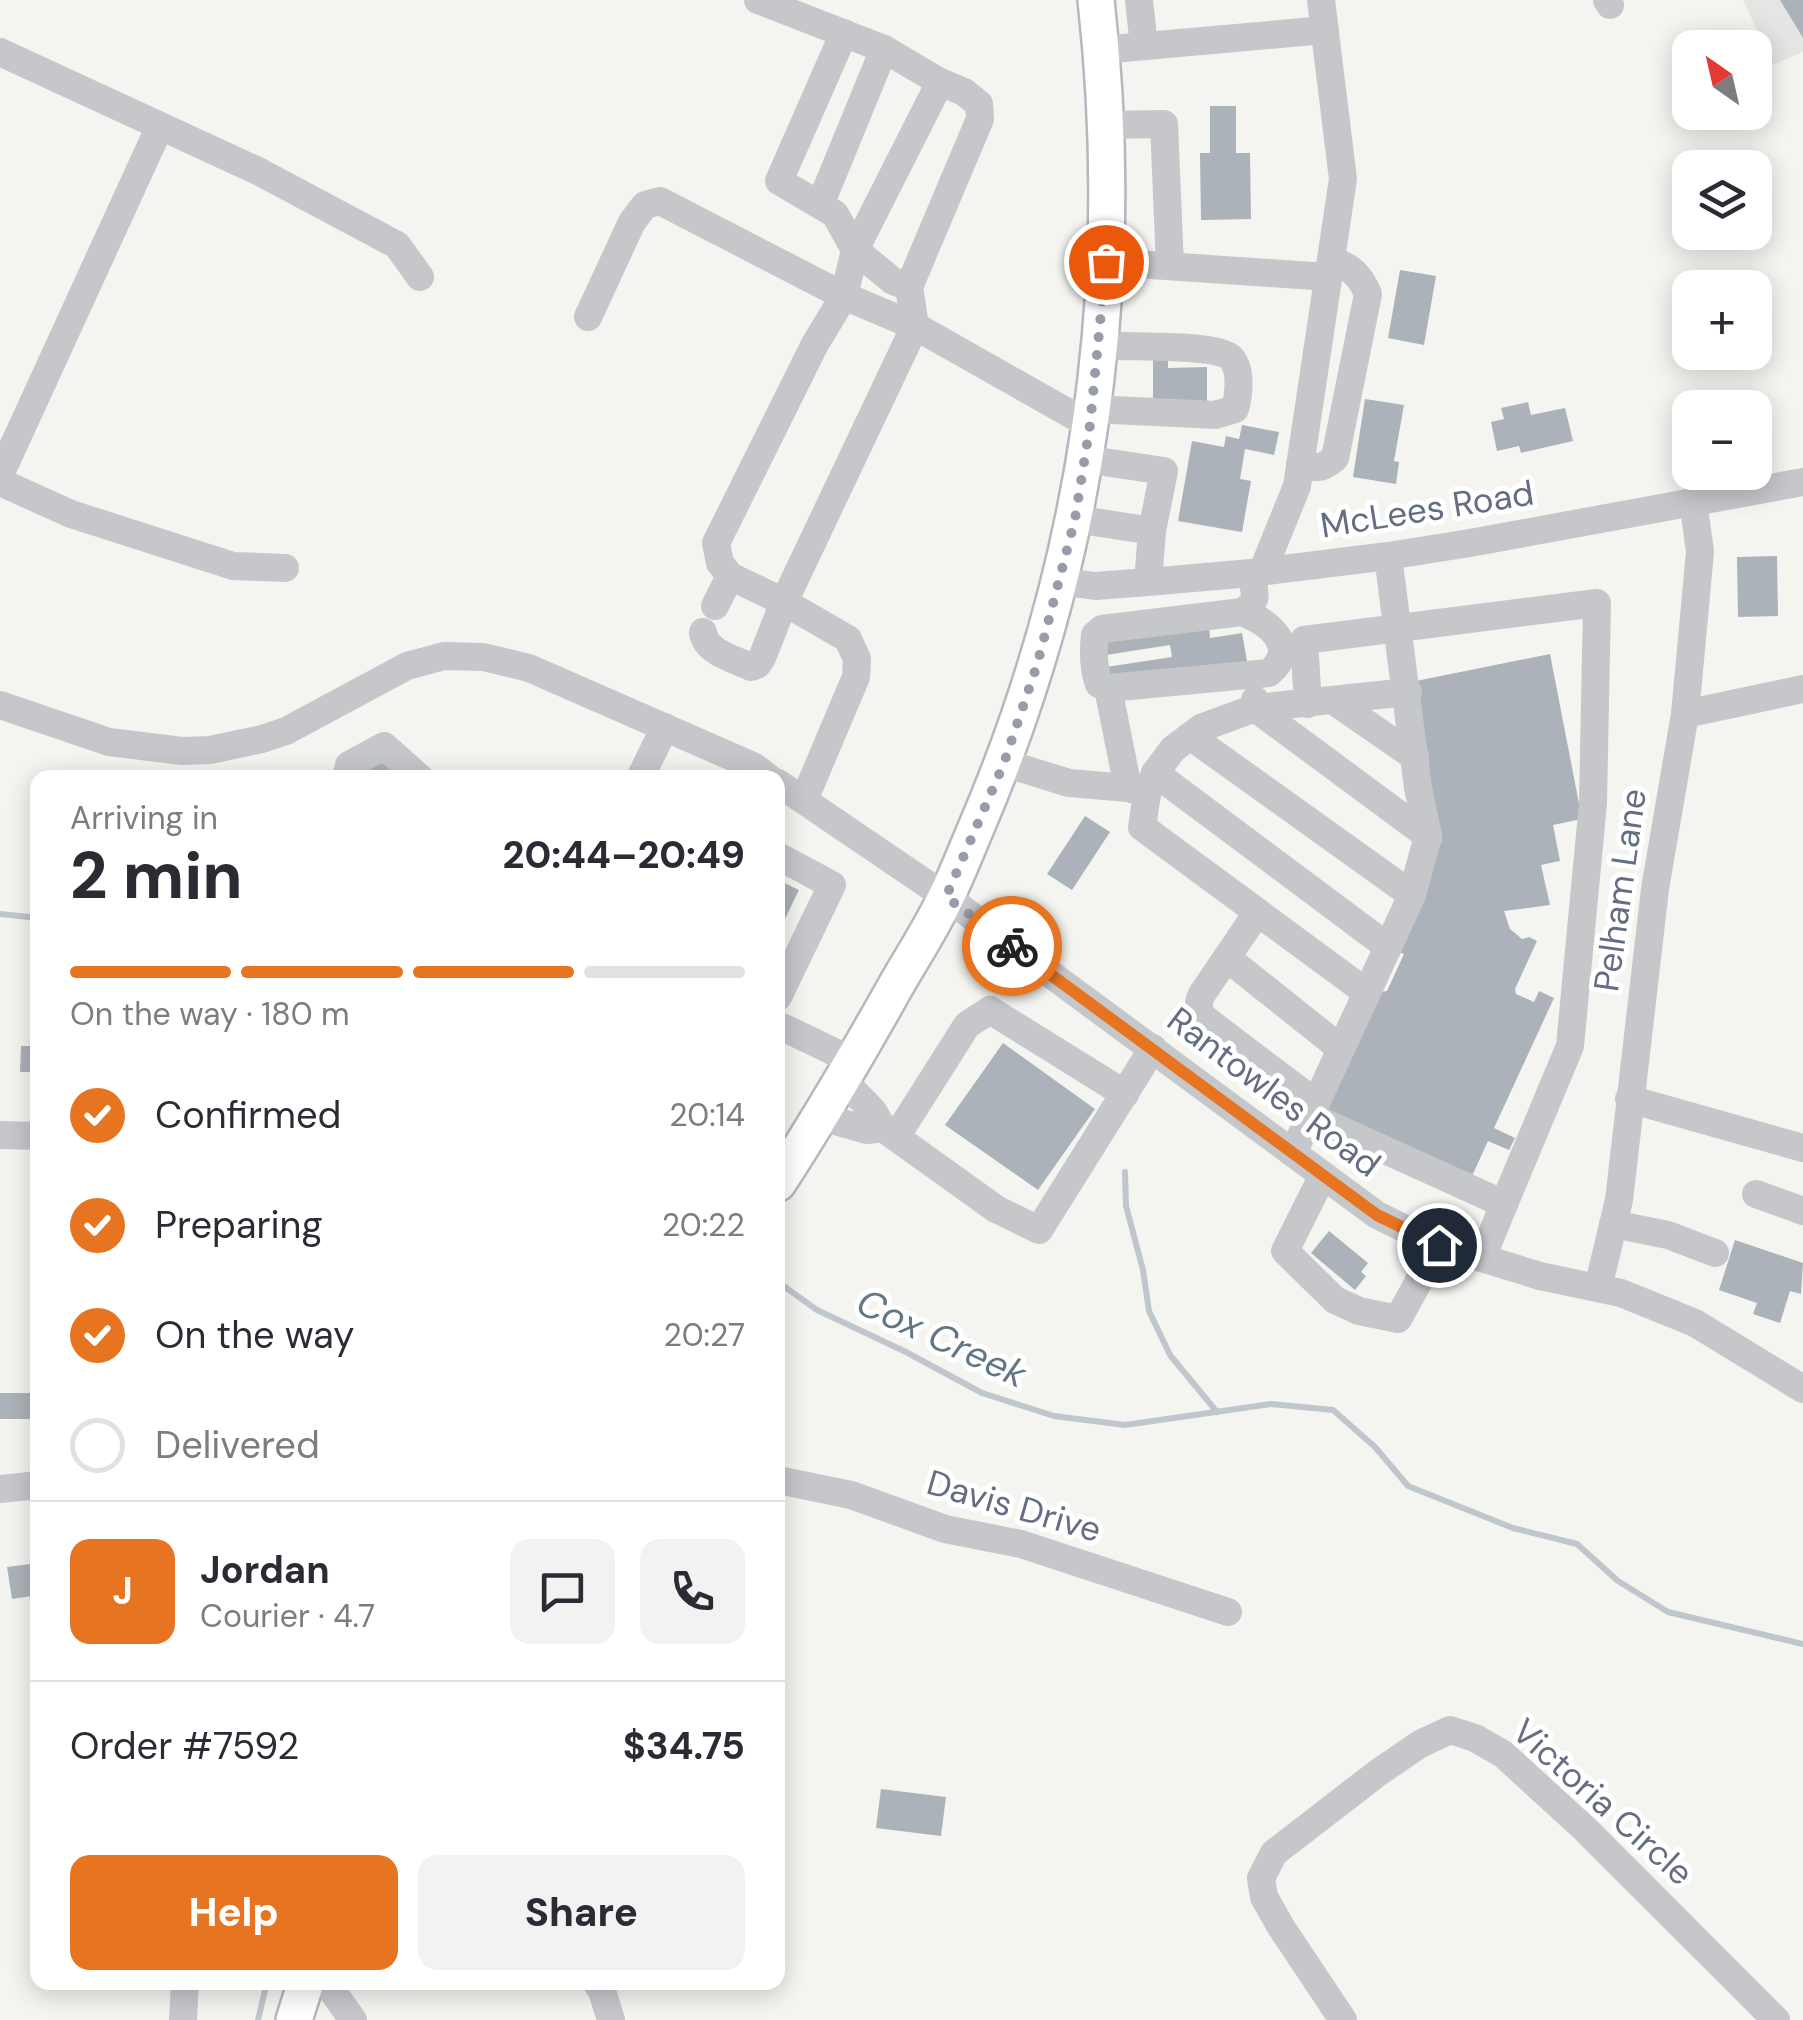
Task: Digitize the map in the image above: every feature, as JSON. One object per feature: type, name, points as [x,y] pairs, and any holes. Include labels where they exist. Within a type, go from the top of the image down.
[{"type":"main road","points":[[785,1173],[946,897],[1004,763],[1037,665],[1075,519],[1099,345],[1106,262],[1105,125],[1096,0]]},
{"type":"main road","points":[[294,2020],[303,1990]]},
{"type":"street","points":[[703,632],[703,640],[709,646],[751,667],[762,658],[784,602],[915,326],[910,287],[980,119],[978,104],[964,92],[884,49],[758,0]]},
{"type":"street","points":[[1138,0],[1144,46]]},
{"type":"street","points":[[1242,612],[1262,620],[1281,643],[1278,666],[1269,673],[1108,688],[1099,684],[1094,668],[1095,635],[1102,629],[1242,612],[1254,604],[1257,572],[1297,486],[1342,179],[1322,0]]},
{"type":"street","points":[[1101,50],[1325,30]]},
{"type":"street","points":[[844,33],[780,181],[835,214],[855,250],[893,282],[910,287]]},
{"type":"street","points":[[820,205],[884,49]]},
{"type":"street","points":[[0,52],[260,172],[397,245],[420,277]]},
{"type":"street","points":[[804,800],[856,677],[858,659],[848,639],[730,576],[720,563],[716,543],[815,344],[844,296],[855,250],[940,82]]},
{"type":"street","points":[[1105,125],[1164,124],[1170,266]]},
{"type":"street","points":[[0,475],[160,126]]},
{"type":"street","points":[[588,318],[632,222],[645,205],[660,201],[844,296],[915,326],[1089,431],[1164,471],[1152,531],[1148,582]]},
{"type":"street","points":[[1106,262],[1348,266],[1362,279],[1368,294],[1335,458],[1317,469],[1300,464]]},
{"type":"street","points":[[1089,431],[1215,415],[1235,408],[1237,402],[1238,369],[1232,358],[1219,351],[1099,345]]},
{"type":"street","points":[[0,482],[71,514],[234,566],[285,568]]},
{"type":"street","name":"McLees Road","points":[[1059,581],[1095,586],[1148,582],[1388,556],[1803,482]]},
{"type":"street","name":"Pelham Lane","points":[[1598,1288],[1619,1200],[1655,889],[1684,714],[1700,552],[1693,500]]},
{"type":"street","points":[[1075,519],[1152,531]]},
{"type":"street","points":[[1294,1153],[1412,895],[1428,836],[1418,788],[1388,556]]},
{"type":"street","points":[[716,606],[730,576]]},
{"type":"street","points":[[1415,757],[1321,702],[1304,640],[1598,603],[1593,803],[1570,1046],[1482,1258]]},
{"type":"street","points":[[0,705],[109,742],[182,751],[210,750],[286,731],[406,666],[463,656],[503,660],[529,668],[757,770]]},
{"type":"street","points":[[1254,674],[1255,708]]},
{"type":"street","points":[[1108,688],[1143,785],[1142,827],[1366,992]]},
{"type":"street","points":[[1684,714],[1803,689]]},
{"type":"street","points":[[1143,785],[1173,749],[1190,736],[1255,708],[1408,692]]},
{"type":"street","points":[[1255,708],[1428,836]]},
{"type":"street","points":[[644,770],[664,727]]},
{"type":"street","points":[[1190,736],[1412,895]]},
{"type":"street","points":[[348,770],[349,765],[384,746],[411,770]]},
{"type":"street","points":[[1004,763],[1069,783],[1143,785],[1388,947]]},
{"type":"street","name":"Rantowles Road","points":[[785,788],[946,897],[1377,1215],[1439,1245],[1540,1276],[1620,1293],[1695,1323],[1803,1390]]},
{"type":"street","points":[[785,860],[832,885],[785,976]]},
{"type":"street","points":[[1258,913],[1202,994],[1198,1012],[1313,1110],[1504,1204]]},
{"type":"street","points":[[1227,958],[1340,1048]]},
{"type":"street","points":[[889,1132],[967,1024],[990,1010],[1124,1094]]},
{"type":"street","points":[[785,1030],[848,1070],[889,1132],[996,1209],[1039,1230],[1152,1048]]},
{"type":"street","points":[[1629,1099],[1803,1148]]},
{"type":"street","points":[[821,1117],[866,1130],[889,1132]]},
{"type":"street","points":[[0,1134],[30,1136]]},
{"type":"street","points":[[1324,1176],[1285,1251],[1335,1300],[1359,1310],[1398,1318],[1439,1245]]},
{"type":"street","points":[[1756,1194],[1803,1211]]},
{"type":"street","points":[[1614,1224],[1668,1235],[1715,1253]]},
{"type":"street","name":"Davis Drive","points":[[785,1482],[851,1496],[945,1529],[1021,1544],[1228,1612]]},
{"type":"street","points":[[0,1489],[30,1487]]},
{"type":"street","name":"Victoria Circle","points":[[1343,2020],[1281,1927],[1264,1897],[1261,1878],[1274,1853],[1392,1763],[1450,1730],[1475,1738],[1502,1754],[1586,1830],[1776,2020]]},
{"type":"street","points":[[183,2020],[184,1990]]},
{"type":"street","points":[[332,1990],[353,2020]]},
{"type":"street","points":[[602,1990],[611,2020]]},
{"type":"shaded area","points":[[1743,0],[1803,0],[1803,52],[1773,65],[1772,30],[1757,30]]},
{"type":"building","points":[[1780,0],[1803,0],[1803,38]]},
{"type":"building","points":[[1210,106],[1236,106],[1236,153],[1250,153],[1251,219],[1201,220],[1200,153],[1210,153]]},
{"type":"building","points":[[1400,270],[1436,276],[1424,345],[1388,338]]},
{"type":"building","points":[[1153,353],[1168,353],[1168,368],[1207,367],[1207,405],[1153,406]]},
{"type":"building","points":[[1365,399],[1404,405],[1394,461],[1399,462],[1396,484],[1353,477]]},
{"type":"building","points":[[1528,402],[1531,415],[1565,408],[1573,441],[1521,453],[1519,446],[1497,451],[1491,422],[1504,419],[1501,408]]},
{"type":"building","points":[[1242,425],[1279,432],[1274,455],[1245,449],[1240,479],[1251,481],[1242,532],[1178,521],[1192,441],[1224,447],[1226,436],[1239,439]]},
{"type":"building","points":[[1777,556],[1778,616],[1738,617],[1737,557]]},
{"type":"building","points":[[1209,626],[1210,638],[1242,633],[1247,661],[1108,682],[1106,667],[1172,657],[1170,645],[1106,655],[1104,642]]},
{"type":"building","points":[[1550,654],[1582,819],[1553,825],[1560,861],[1541,865],[1550,905],[1504,911],[1510,929],[1522,939],[1537,941],[1516,994],[1534,1002],[1539,991],[1554,998],[1494,1128],[1515,1138],[1509,1150],[1488,1141],[1472,1176],[1326,1109],[1380,992],[1387,991],[1404,954],[1392,949],[1442,840],[1411,682]]},
{"type":"building","points":[[378,753],[398,770],[364,770]]},
{"type":"building","points":[[1085,816],[1110,832],[1072,890],[1047,874]]},
{"type":"building","points":[[785,883],[799,890],[785,919]]},
{"type":"building","points":[[1003,1043],[1095,1109],[1038,1190],[945,1125]]},
{"type":"building","points":[[21,1046],[30,1046],[30,1072],[20,1072]]},
{"type":"building","points":[[1329,1231],[1368,1263],[1361,1272],[1366,1276],[1355,1290],[1311,1253]]},
{"type":"building","points":[[1735,1240],[1803,1263],[1801,1294],[1790,1291],[1780,1323],[1753,1314],[1757,1303],[1719,1290]]},
{"type":"building","points":[[0,1393],[30,1393],[30,1419],[0,1419]]},
{"type":"building","points":[[30,1564],[30,1596],[12,1599],[7,1567]]},
{"type":"building","points":[[881,1789],[946,1797],[941,1836],[876,1828]]},
{"type":"waterway","name":"Cox Creek","points":[[0,914],[30,917]]},
{"type":"waterway","points":[[1125,1172],[1126,1206],[1149,1311],[1170,1355],[1217,1412]]},
{"type":"waterway","name":"Cox Creek","points":[[785,1287],[817,1310],[982,1393],[1054,1416],[1125,1425],[1271,1404],[1333,1410],[1375,1447],[1408,1486],[1513,1528],[1577,1544],[1618,1581],[1668,1612],[1803,1644]]},
{"type":"waterway","points":[[258,2020],[265,1990]]},
{"type":"way so far","points":[[1012,946],[946,897],[1004,763],[1037,665],[1075,519],[1090,425],[1106,262]]},
{"type":"route","points":[[1012,946],[1377,1215],[1439,1245]]}]
